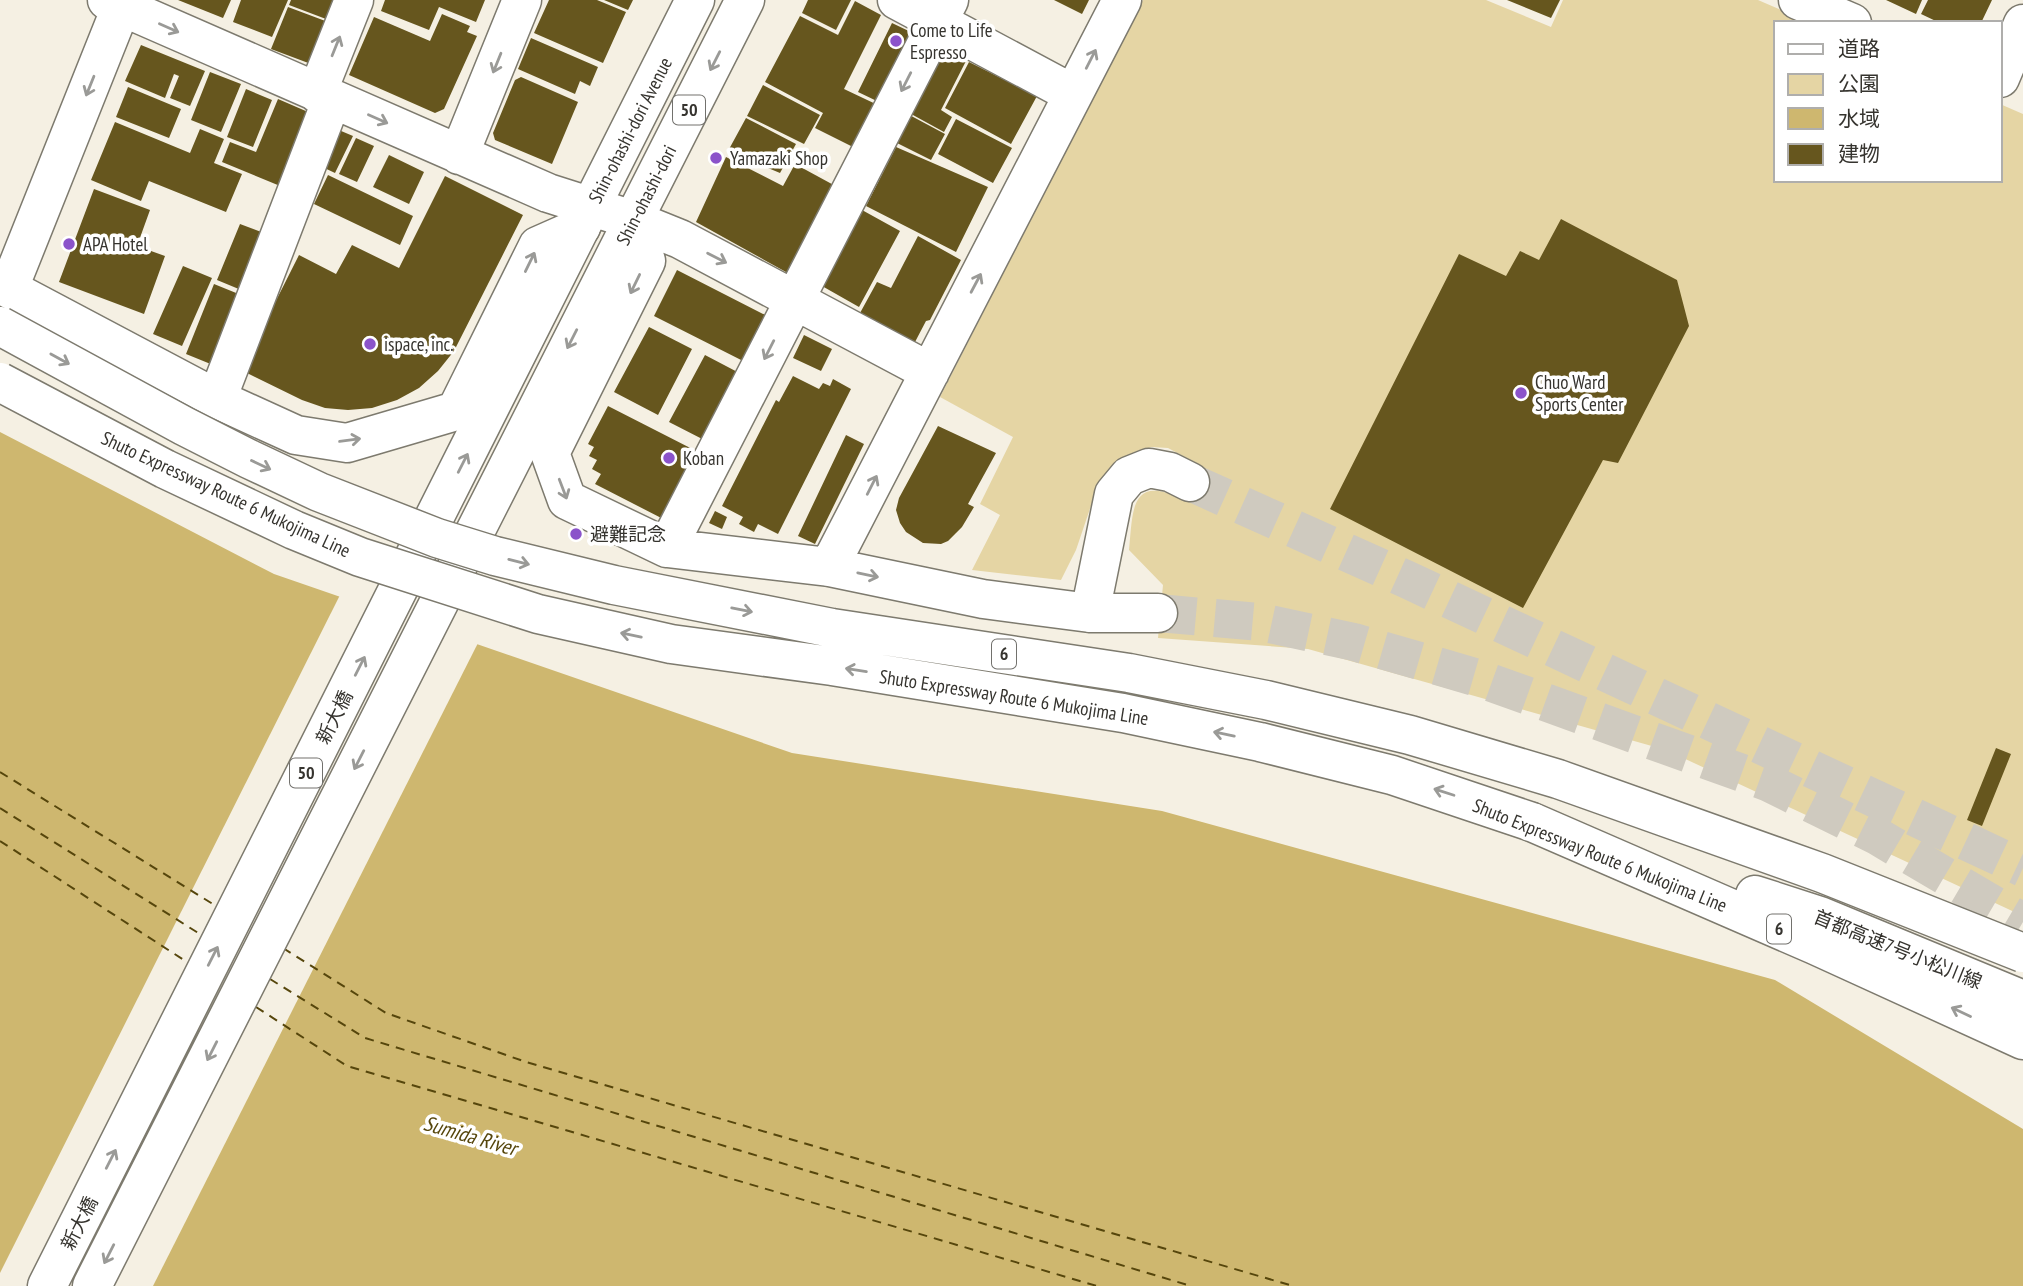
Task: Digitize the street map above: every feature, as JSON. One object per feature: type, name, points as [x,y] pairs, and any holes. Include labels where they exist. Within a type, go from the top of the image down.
[{"type":"main road","points":[[217,399],[324,96],[354,0]]},
{"type":"main road","points":[[459,155],[522,0]]},
{"type":"main road","name":"Shin-ohashi-dori Avenue","points":[[579,231],[695,0]]},
{"type":"main road","name":"Shin-ohashi-dori","points":[[92,1286],[746,0]]},
{"type":"main road","points":[[897,0],[943,11],[1073,94]]},
{"type":"main road","points":[[829,567],[1122,0]]},
{"type":"main road","points":[[1798,0],[1847,21]]},
{"type":"main road","points":[[579,231],[548,193],[324,96],[118,2],[4,286],[217,399],[296,435],[347,443],[456,411],[538,246],[579,231],[633,220],[680,239],[930,372]]},
{"type":"main road","points":[[667,548],[943,11]]},
{"type":"main road","points":[[2002,73],[2023,24]]},
{"type":"main road","points":[[2002,87],[2023,96]]},
{"type":"main road","points":[[633,220],[646,261],[550,453],[567,500],[667,548],[829,567],[983,599],[1090,613],[1158,614]]},
{"type":"main road","name":"新大橋","points":[[47,1286],[579,231]]},
{"type":"main road","name":"Shuto Expressway Route 6 Mukojima Line","points":[[0,326],[184,426],[330,497],[438,538],[495,556],[614,585],[832,628],[1129,673],[1266,700],[1410,734],[1570,783],[1822,873],[2023,953]]},
{"type":"main road","name":"Shuto Expressway Route 6 Mukojima Line","points":[[0,382],[165,469],[294,530],[384,566],[538,614],[671,644],[832,666],[1150,719],[1260,742],[1392,775],[1532,822],[1815,945],[2023,1040]]},
{"type":"main road","points":[[1090,613],[1114,494],[1129,476],[1149,468],[1170,472],[1190,482]]},
{"type":"main road","name":"首都高速7号小松川線","points":[[1532,822],[1820,916],[2023,1000]]},
{"type":"green space","points":[[1143,0],[1486,0],[1551,27],[1563,0],[1758,0],[1806,21],[1774,21],[1774,182],[2002,182],[2002,105],[2023,114],[2023,916],[1666,750],[1308,649],[1158,638],[1163,585],[1129,550],[1134,510],[1143,494],[1152,491],[1165,492],[1182,499],[1200,465],[1168,448],[1152,447],[1125,457],[1098,485],[1076,550],[1061,580],[972,570],[1000,515],[980,504],[1013,437],[940,397]]},
{"type":"water","name":"Sumida River","points":[[0,432],[274,574],[792,753],[1162,811],[1775,980],[2023,1129],[2023,1286],[0,1286]]},
{"type":"pier","points":[[341,593],[479,641],[153,1286],[0,1286],[0,1273]]},
{"type":"building","points":[[178,0],[231,0],[223,18]]},
{"type":"building","points":[[241,0],[288,0],[272,37],[233,22]]},
{"type":"building","points":[[291,0],[335,0],[326,19],[289,5]]},
{"type":"building","points":[[385,0],[485,0],[476,22],[439,7],[429,30],[381,11]]},
{"type":"building","points":[[549,0],[597,0],[626,12],[603,63],[534,33]]},
{"type":"building","points":[[604,0],[633,0],[628,10]]},
{"type":"building","points":[[808,0],[851,0],[836,30],[802,13]]},
{"type":"building","points":[[1054,0],[1089,0],[1082,14]]},
{"type":"building","points":[[1507,0],[1560,0],[1551,18]]},
{"type":"building","points":[[1886,0],[1922,0],[1916,14]]},
{"type":"building","points":[[1928,0],[1992,0],[1982,21],[1936,21],[1921,14]]},
{"type":"building","points":[[855,1],[881,15],[844,89],[882,107],[859,150],[815,128],[823,113],[765,82],[800,16],[838,35]]},
{"type":"building","points":[[288,7],[328,22],[311,64],[271,49]]},
{"type":"building","points":[[442,14],[470,26],[467,32],[477,36],[444,109],[435,113],[349,75],[374,17],[430,41]]},
{"type":"building","points":[[892,23],[915,34],[881,103],[858,92]]},
{"type":"building","points":[[531,38],[598,67],[590,86],[580,81],[575,94],[518,69]]},
{"type":"building","points":[[141,45],[205,71],[190,106],[170,98],[179,76],[174,74],[165,98],[125,81]]},
{"type":"building","points":[[940,45],[966,61],[941,110],[952,117],[944,132],[902,109]]},
{"type":"building","points":[[969,62],[1037,96],[1011,144],[945,108]]},
{"type":"building","points":[[210,72],[241,84],[221,132],[191,120]]},
{"type":"building","points":[[521,77],[578,102],[552,164],[495,140],[493,133],[515,80]]},
{"type":"building","points":[[763,85],[820,115],[804,144],[747,116]]},
{"type":"building","points":[[128,87],[181,109],[169,138],[116,117]]},
{"type":"building","points":[[246,89],[272,100],[253,147],[227,137]]},
{"type":"building","points":[[278,99],[315,115],[285,188],[222,162],[230,142],[256,152]]},
{"type":"building","points":[[902,111],[945,134],[931,160],[887,138]]},
{"type":"building","points":[[746,118],[796,144],[780,173],[728,151]]},
{"type":"building","points":[[956,119],[1012,148],[993,183],[938,154]]},
{"type":"building","points":[[115,122],[190,153],[200,129],[224,139],[214,163],[242,174],[226,212],[149,181],[141,201],[91,180]]},
{"type":"building","points":[[334,128],[353,136],[335,173],[316,164]]},
{"type":"building","points":[[356,138],[374,146],[357,182],[339,174]]},
{"type":"building","points":[[896,147],[988,187],[956,252],[866,206]]},
{"type":"building","points":[[389,155],[424,172],[409,204],[373,187]]},
{"type":"building","points":[[726,157],[783,186],[795,164],[841,189],[795,277],[696,222]]},
{"type":"building","points":[[328,175],[413,216],[400,245],[314,204]]},
{"type":"building","points":[[445,176],[523,215],[454,351],[438,371],[419,388],[397,400],[372,408],[348,410],[325,408],[302,400],[241,370],[299,255],[336,274],[352,245],[399,268]]},
{"type":"building","points":[[94,189],[150,210],[137,246],[165,256],[144,314],[59,282]]},
{"type":"building","points":[[862,210],[900,231],[859,307],[822,286]]},
{"type":"building","name":"Chuo Ward Sports Center","points":[[1561,219],[1677,280],[1689,326],[1618,463],[1603,460],[1523,608],[1330,509],[1459,254],[1506,276],[1520,251],[1539,260]]},
{"type":"building","points":[[240,224],[269,235],[246,292],[217,280]]},
{"type":"building","points":[[918,236],[961,260],[930,320],[926,321],[915,342],[860,313],[877,282],[891,288]]},
{"type":"building","points":[[183,266],[212,278],[182,346],[153,334]]},
{"type":"building","points":[[677,270],[775,320],[751,365],[654,316]]},
{"type":"building","points":[[214,284],[246,297],[218,367],[186,354]]},
{"type":"building","points":[[649,327],[692,349],[658,415],[614,392]]},
{"type":"building","points":[[804,335],[832,349],[821,371],[793,358]]},
{"type":"building","points":[[705,355],[745,376],[710,443],[669,422]]},
{"type":"building","points":[[793,376],[819,389],[823,383],[830,386],[833,379],[851,389],[778,534],[758,524],[754,532],[739,524],[743,517],[722,506],[776,400],[779,402]]},
{"type":"building","points":[[608,406],[706,456],[671,523],[595,484],[601,474],[592,469],[597,460],[589,456],[594,447],[588,444]]},
{"type":"building","points":[[938,426],[996,453],[968,504],[974,507],[962,527],[941,544],[923,543],[906,532],[896,510],[899,498]]},
{"type":"building","points":[[846,435],[864,444],[815,544],[798,536]]},
{"type":"building","points":[[715,511],[727,517],[722,529],[709,523]]},
{"type":"building","points":[[1996,748],[2011,754],[1982,826],[1967,820]]},
{"type":"ferry route","points":[[0,772],[216,906]]},
{"type":"ferry route","points":[[0,808],[203,936]]},
{"type":"ferry route","points":[[0,841],[190,964]]},
{"type":"ferry route","points":[[283,948],[386,1013],[526,1062],[1293,1286]]},
{"type":"ferry route","points":[[270,979],[365,1038],[1191,1286]]},
{"type":"ferry route","points":[[256,1007],[347,1066],[1097,1286]]},
{"type":"tunnel","points":[[1190,482],[1408,580],[2023,868]]},
{"type":"tunnel","points":[[1158,613],[1260,622],[1354,642],[1478,678],[1767,782],[1877,836],[2023,922]]},
{"type":"place","name":"Come to Life Espresso","points":[[896,41]]},
{"type":"place","name":"Yamazaki Shop","points":[[716,158]]},
{"type":"place","name":"APA Hotel","points":[[69,244]]},
{"type":"place","name":"ispace, inc.","points":[[370,344]]},
{"type":"place","name":"Chuo Ward Sports Center","points":[[1521,393]]},
{"type":"place","name":"Koban","points":[[669,458]]},
{"type":"place","name":"避難記念","points":[[576,534]]}]
